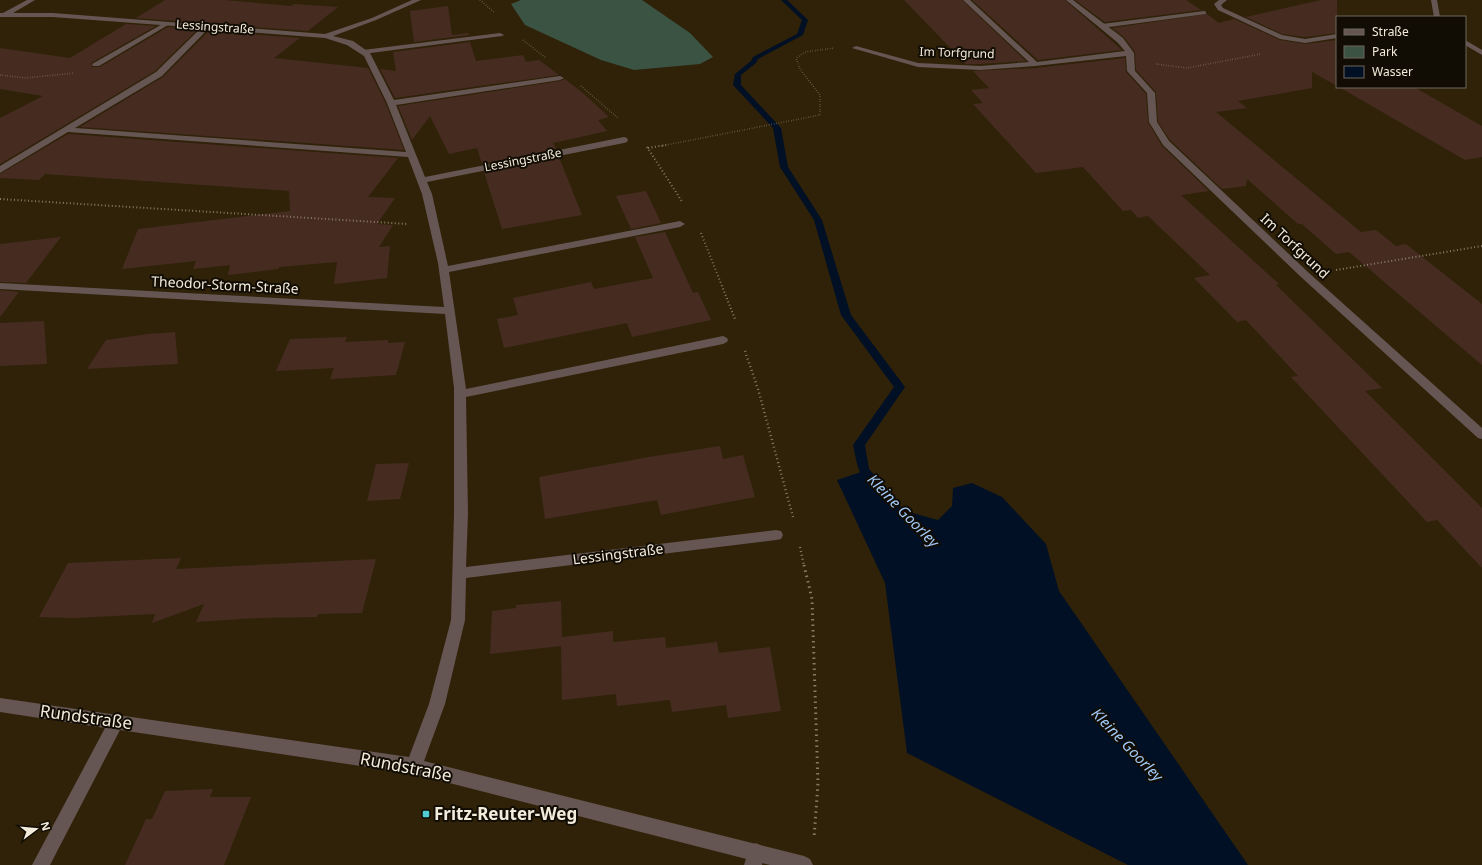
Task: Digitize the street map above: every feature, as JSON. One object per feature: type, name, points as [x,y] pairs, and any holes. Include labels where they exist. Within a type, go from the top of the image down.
[{"type":"street","name":"Lessingstraße","points":[[2,15],[32,0]]},
{"type":"street","points":[[326,36],[374,19],[418,0]]},
{"type":"street","name":"Im Torfgrund","points":[[966,0],[1035,64]]},
{"type":"street","name":"Im Torfgrund","points":[[1069,0],[1120,40],[1130,56],[1132,71],[1151,94],[1153,122],[1166,143],[1305,274],[1482,435]]},
{"type":"street","points":[[1224,0],[1217,4],[1220,9],[1280,37],[1305,41],[1336,36]]},
{"type":"street","points":[[1434,0],[1437,16]]},
{"type":"street","points":[[1102,26],[1204,13]]},
{"type":"street","name":"Lessingstraße","points":[[2,15],[52,15],[326,36],[350,43],[367,55],[391,103],[427,194],[444,270],[460,394],[461,514],[458,620],[437,704],[414,766]]},
{"type":"street","points":[[96,64],[166,24]]},
{"type":"street","points":[[0,170],[159,74],[206,27]]},
{"type":"street","points":[[364,52],[500,35]]},
{"type":"street","points":[[1466,43],[1482,54]]},
{"type":"street","name":"Im Torfgrund","points":[[856,48],[918,65],[980,68],[1130,56]]},
{"type":"street","points":[[391,103],[560,78]]},
{"type":"street","points":[[68,130],[412,155]]},
{"type":"street","name":"Lessingstraße","points":[[421,180],[624,140]]},
{"type":"street","points":[[444,270],[680,224]]},
{"type":"street","name":"Theodor-Storm-Straße","points":[[0,286],[449,311]]},
{"type":"street","points":[[460,394],[723,340]]},
{"type":"street","name":"Lessingstraße","points":[[460,574],[776,535]]},
{"type":"street","name":"Rundstraße","points":[[0,705],[414,766],[754,858],[804,865]]},
{"type":"street","points":[[41,865],[116,722]]},
{"type":"path","points":[[480,0],[498,16]]},
{"type":"path","points":[[520,38],[551,62]]},
{"type":"path","points":[[1130,56],[1187,68],[1296,47],[1305,41]]},
{"type":"path","points":[[648,148],[820,115],[820,95],[800,69],[796,58],[805,52],[827,48],[856,48]]},
{"type":"path","points":[[576,82],[623,122]]},
{"type":"path","points":[[644,143],[684,204]]},
{"type":"path","points":[[0,199],[435,225]]},
{"type":"path","points":[[698,227],[704,238],[735,321]]},
{"type":"path","points":[[1305,274],[1482,246]]},
{"type":"path","points":[[743,344],[758,389],[794,520]]},
{"type":"path","points":[[799,540],[812,599],[818,783],[814,843]]},
{"type":"green space","points":[[521,0],[642,0],[690,33],[713,57],[700,64],[634,70],[601,60],[525,25],[511,4]]},
{"type":"water","points":[[864,471],[905,511],[938,520],[952,506],[953,488],[972,483],[1002,497],[1046,544],[1059,591],[1248,865],[1128,865],[907,753],[885,583],[837,480]]},
{"type":"building","points":[[165,0],[224,0],[291,6],[294,4],[338,7],[308,31],[136,18]]},
{"type":"building","points":[[904,0],[962,0],[1026,61],[966,64]]},
{"type":"building","points":[[972,0],[1065,0],[1122,50],[1038,60]]},
{"type":"building","points":[[1075,0],[1186,0],[1201,10],[1105,22]]},
{"type":"building","points":[[1321,0],[1337,0],[1336,33],[1305,37],[1282,34],[1246,17]]},
{"type":"building","points":[[448,6],[452,35],[468,33],[469,35],[414,42],[410,11]]},
{"type":"building","points":[[1207,14],[1219,23],[1234,19],[1280,40],[1305,44],[1336,40],[1336,85],[1312,72],[1312,88],[1238,101],[1247,108],[1216,112],[1361,232],[1376,230],[1396,246],[1406,244],[1482,304],[1482,365],[1349,252],[1336,254],[1302,224],[1298,224],[1247,179],[1246,186],[1222,189],[1170,140],[1158,122],[1156,92],[1136,70],[1135,52],[1124,37],[1112,28]]},
{"type":"building","points":[[126,24],[156,26],[91,63],[92,67],[100,67],[168,27],[198,29],[155,71],[0,164],[0,118],[43,96],[0,89],[0,48],[70,58]]},
{"type":"building","points":[[209,31],[300,38],[274,58],[368,68],[386,104],[404,150],[80,127],[163,77]]},
{"type":"building","points":[[470,42],[476,61],[523,55],[526,62],[539,60],[559,75],[395,98],[380,69],[396,71],[393,52]]},
{"type":"building","points":[[1125,58],[1126,72],[1146,94],[1148,122],[1162,146],[1209,191],[1181,195],[1279,284],[1276,285],[1382,388],[1365,391],[1482,508],[1482,568],[1437,520],[1427,522],[1291,377],[1298,376],[1246,320],[1237,322],[1194,278],[1210,275],[1148,216],[1138,218],[1131,210],[1123,211],[1083,167],[1036,173],[973,104],[983,103],[971,90],[989,88],[973,71],[1035,68]]},
{"type":"building","points":[[565,79],[609,117],[598,120],[607,131],[553,143],[556,149],[482,164],[477,148],[449,154],[430,116],[412,140],[398,106],[560,81]]},
{"type":"building","points":[[1341,88],[1416,88],[1482,126],[1482,157],[1465,160]]},
{"type":"building","points":[[68,134],[398,158],[368,197],[395,198],[377,224],[393,225],[379,247],[390,246],[387,278],[334,284],[337,262],[279,267],[278,269],[228,275],[230,265],[193,269],[196,261],[122,269],[138,229],[290,211],[289,191],[45,174],[39,180],[0,178],[0,174]]},
{"type":"building","points":[[559,157],[582,215],[502,229],[484,172]]},
{"type":"building","points":[[646,191],[661,223],[631,229],[616,196]]},
{"type":"building","points":[[665,232],[693,293],[698,292],[711,320],[632,337],[627,323],[504,348],[497,319],[518,315],[513,298],[591,282],[594,289],[653,278],[635,237]]},
{"type":"building","points":[[61,237],[26,283],[0,282],[0,244]]},
{"type":"building","points":[[0,290],[19,292],[0,317]]},
{"type":"building","points":[[44,321],[47,364],[0,366],[0,323]]},
{"type":"building","points":[[175,332],[178,364],[87,369],[106,340]]},
{"type":"building","points":[[347,337],[345,342],[388,340],[388,343],[405,342],[396,375],[330,379],[334,368],[276,371],[290,339]]},
{"type":"building","points":[[720,446],[723,459],[743,455],[755,497],[661,515],[657,500],[545,519],[539,477]]},
{"type":"building","points":[[409,463],[400,499],[367,501],[376,464]]},
{"type":"building","points":[[181,558],[176,569],[376,559],[362,613],[318,614],[317,617],[257,618],[196,622],[204,604],[152,623],[155,614],[74,618],[39,617],[68,563]]},
{"type":"building","points":[[561,601],[562,637],[613,631],[613,642],[665,637],[666,648],[717,642],[719,653],[770,647],[781,711],[728,718],[726,705],[672,712],[670,700],[617,706],[616,694],[562,700],[561,646],[490,654],[492,611],[516,608],[516,605]]},
{"type":"building","points":[[213,789],[210,797],[251,797],[224,865],[125,865],[146,819],[152,819],[165,791]]},
{"type":"waterway","name":"Kleine Goorley","points":[[784,0],[805,20],[800,35],[755,58],[754,62],[738,74],[737,85],[777,128],[784,167],[818,220],[846,315],[900,387],[859,445],[864,471],[874,481]]},
{"type":"place","name":"Fritz-Reuter-Weg","points":[[426,814]]}]
